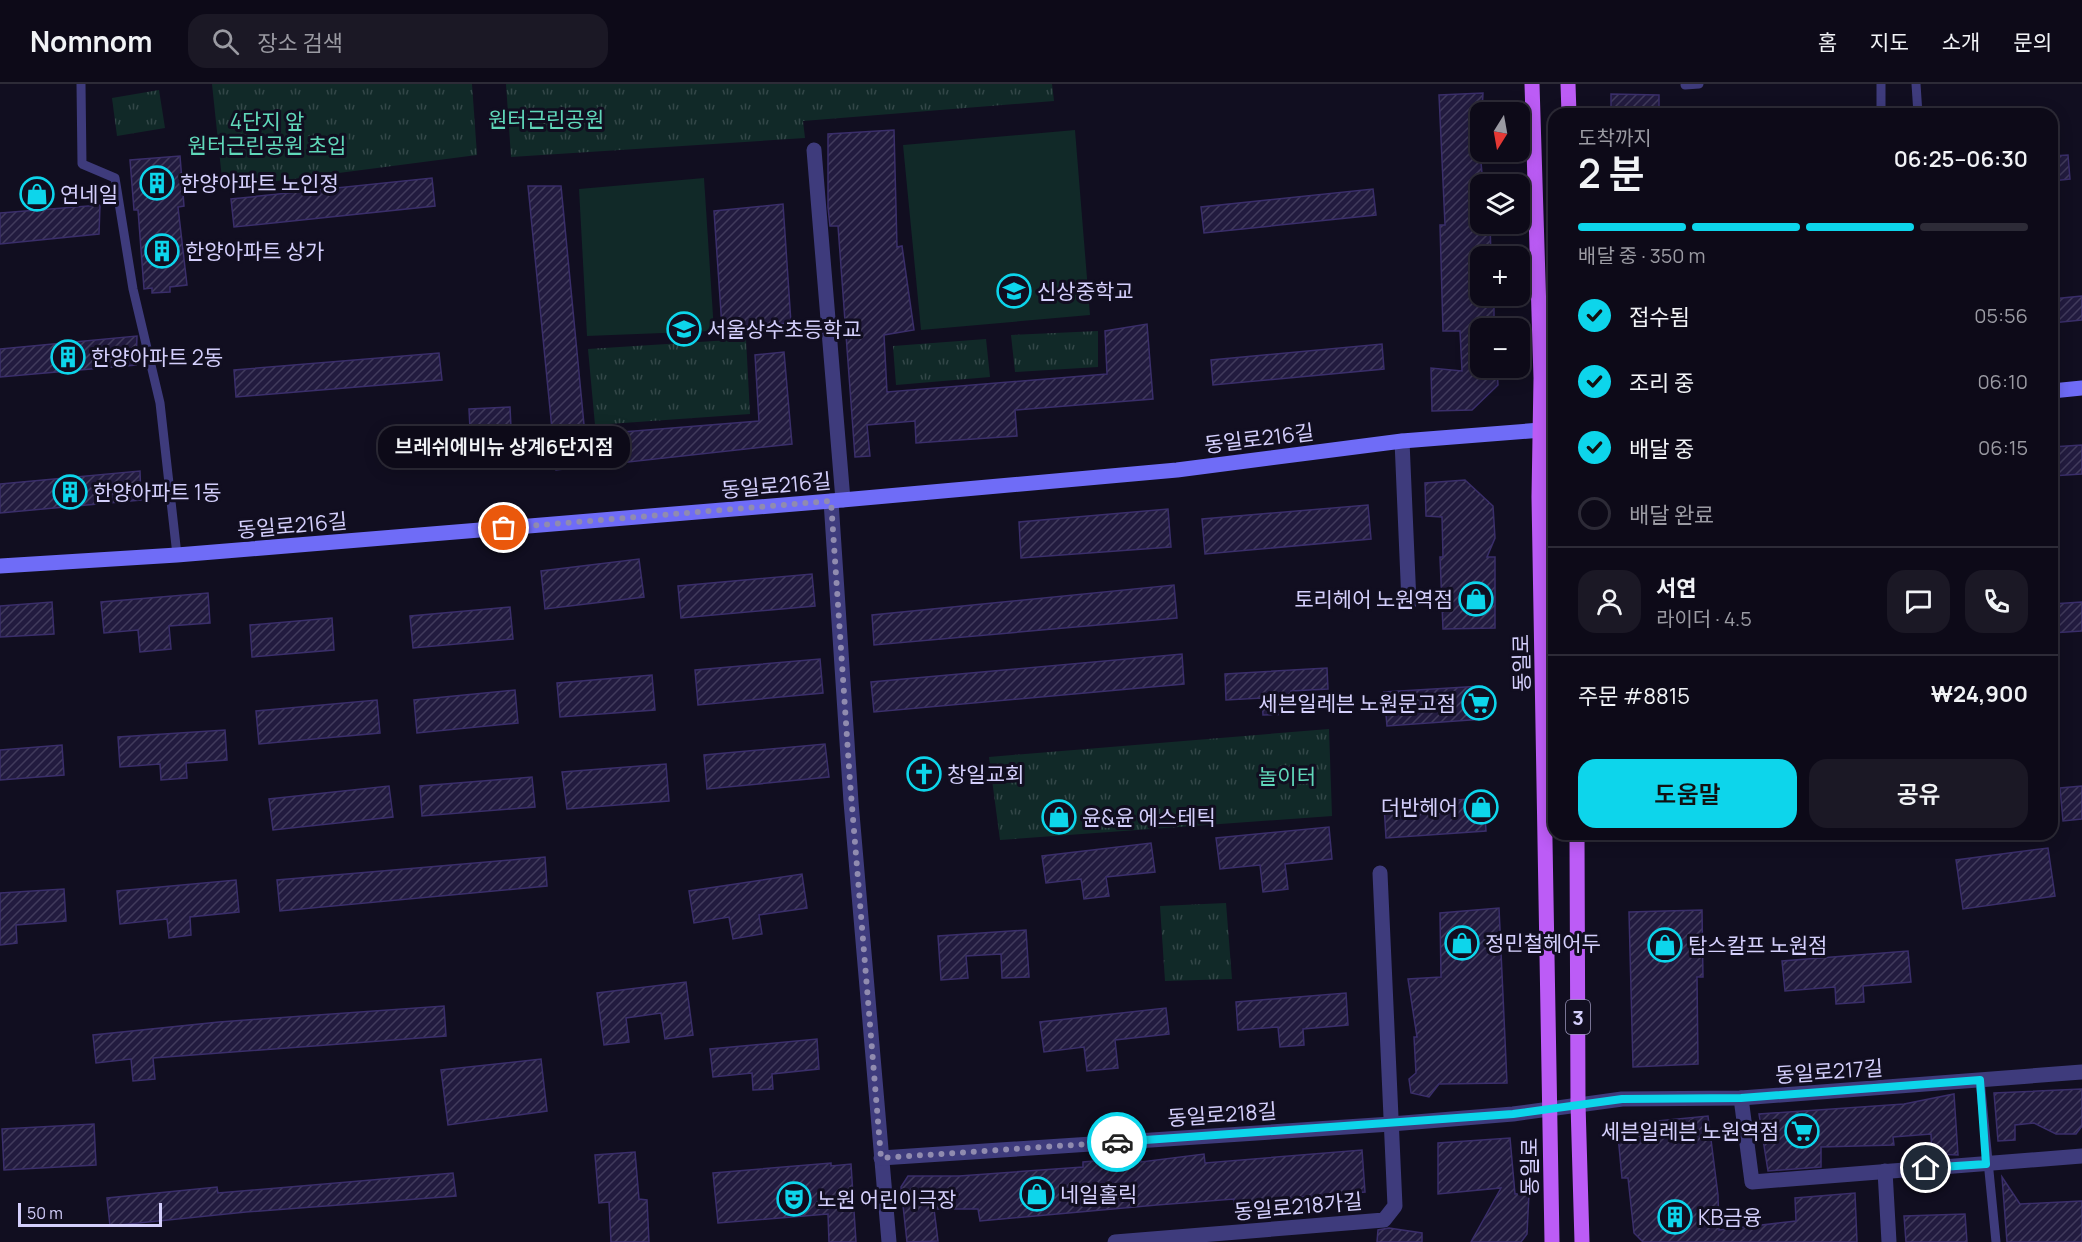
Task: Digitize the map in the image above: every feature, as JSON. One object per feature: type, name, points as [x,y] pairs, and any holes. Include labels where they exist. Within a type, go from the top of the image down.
[{"type":"main road","name":"동일로","points":[[1532,84],[1547,429],[1539,509],[1552,1242]]},
{"type":"main road","points":[[1568,84],[1569,108]]},
{"type":"main road","name":"3","points":[[1577,840],[1578,1104],[1582,1242]]},
{"type":"street","points":[[814,150],[837,501],[850,782],[889,1242]]},
{"type":"street","points":[[2058,390],[2082,388]]},
{"type":"street","name":"동일로216길","points":[[0,566],[177,555],[837,501],[1177,470],[1402,441],[1547,429]]},
{"type":"street","points":[[1402,441],[1409,603]]},
{"type":"street","name":"동일로218가길","points":[[1115,1242],[1237,1237],[1384,1220],[1395,1206],[1380,873]]},
{"type":"street","name":"동일로217길","points":[[1578,1104],[1622,1099],[1741,1098],[2082,1072]]},
{"type":"street","points":[[1741,1098],[1752,1182],[2082,1156]]},
{"type":"street","name":"동일로218길","points":[[881,1158],[1391,1124],[1578,1104]]},
{"type":"street","points":[[1885,1171],[1889,1242]]},
{"type":"lane","points":[[81,84],[82,164],[115,178],[133,289],[160,403],[177,555]]},
{"type":"lane","points":[[1685,85],[1699,84]]},
{"type":"lane","points":[[1881,84],[1881,108]]},
{"type":"lane","points":[[1916,84],[1918,108]]},
{"type":"lane","points":[[1980,1080],[1986,1164],[1996,1242]]},
{"type":"green space","name":"4단지 앞 원터근린공원 초입","points":[[212,84],[472,84],[477,155],[223,188]]},
{"type":"green space","name":"원터근린공원","points":[[506,84],[1052,84],[1054,101],[803,121],[805,138],[511,157]]},
{"type":"green space","points":[[159,90],[165,128],[117,136],[112,98]]},
{"type":"green space","points":[[1075,130],[1090,315],[921,330],[903,145]]},
{"type":"green space","points":[[704,178],[714,331],[587,336],[579,189]]},
{"type":"green space","points":[[1098,331],[1098,367],[1015,372],[1011,335]]},
{"type":"green space","points":[[746,339],[750,414],[595,425],[588,349]]},
{"type":"green space","points":[[986,339],[990,377],[896,385],[893,346]]},
{"type":"green space","name":"놀이터","points":[[1329,729],[1332,816],[1000,840],[989,757]]},
{"type":"green space","points":[[1226,903],[1232,979],[1165,981],[1160,906]]},
{"type":"building","points":[[1483,93],[1483,102],[1470,102],[1470,162],[1481,162],[1482,174],[1470,174],[1470,234],[1490,234],[1491,246],[1470,246],[1470,306],[1494,306],[1494,318],[1470,318],[1470,378],[1498,378],[1498,385],[1472,410],[1432,411],[1431,368],[1462,371],[1460,331],[1443,331],[1440,225],[1445,225],[1439,95]]},
{"type":"building","points":[[1611,94],[1659,95],[1659,108],[1611,108]]},
{"type":"building","points":[[894,130],[897,247],[902,246],[914,330],[884,335],[887,392],[1107,374],[1105,331],[1147,324],[1153,399],[1015,410],[1017,436],[916,443],[915,421],[867,425],[870,456],[855,457],[838,226],[830,226],[828,207],[828,134]]},
{"type":"building","points":[[2068,155],[2070,179],[2058,180],[2058,156]]},
{"type":"building","points":[[180,156],[184,206],[178,207],[187,285],[170,287],[170,292],[152,293],[152,288],[144,289],[138,210],[134,210],[130,160]]},
{"type":"building","points":[[432,178],[435,206],[234,227],[231,199]]},
{"type":"building","points":[[528,186],[561,186],[585,435],[759,421],[755,355],[784,352],[792,444],[556,470]]},
{"type":"building","points":[[1373,189],[1376,215],[1204,233],[1201,207]]},
{"type":"building","points":[[783,204],[791,323],[722,327],[714,211]]},
{"type":"building","points":[[100,205],[99,234],[0,244],[0,213]]},
{"type":"building","points":[[2082,296],[2082,320],[2058,322],[2058,298]]},
{"type":"building","name":"한양아파트 2동","points":[[137,336],[136,365],[0,377],[0,349]]},
{"type":"building","points":[[1382,344],[1384,369],[1213,385],[1211,360]]},
{"type":"building","points":[[439,353],[442,380],[236,397],[234,370]]},
{"type":"building","points":[[510,407],[513,468],[472,469],[469,409]]},
{"type":"building","points":[[2082,445],[2082,474],[2058,476],[2058,447]]},
{"type":"building","name":"한양아파트 1동","points":[[140,471],[141,500],[0,513],[0,484]]},
{"type":"building","points":[[1465,480],[1493,506],[1495,538],[1487,557],[1495,557],[1495,628],[1443,629],[1440,557],[1443,557],[1442,517],[1426,516],[1425,483]]},
{"type":"building","points":[[1368,505],[1371,539],[1205,554],[1202,519]]},
{"type":"building","points":[[1168,509],[1171,547],[1021,558],[1019,522]]},
{"type":"building","points":[[639,559],[644,597],[545,609],[541,571]]},
{"type":"building","points":[[812,574],[815,606],[681,618],[678,586]]},
{"type":"building","points":[[1174,585],[1177,618],[874,645],[872,615]]},
{"type":"building","points":[[208,593],[210,623],[169,626],[171,649],[140,652],[138,630],[104,633],[101,602]]},
{"type":"building","points":[[52,602],[54,634],[0,637],[0,606]]},
{"type":"building","points":[[2082,602],[2082,631],[2058,633],[2058,604]]},
{"type":"building","points":[[510,607],[513,639],[413,648],[410,616]]},
{"type":"building","points":[[332,618],[334,650],[252,657],[250,625]]},
{"type":"building","points":[[1182,654],[1184,684],[874,712],[871,682]]},
{"type":"building","points":[[820,659],[823,693],[698,705],[695,670]]},
{"type":"building","points":[[1327,668],[1328,689],[1291,691],[1292,714],[1263,715],[1262,698],[1226,700],[1225,674]]},
{"type":"building","points":[[652,675],[655,710],[560,717],[557,683]]},
{"type":"building","points":[[1482,686],[1484,719],[1387,726],[1384,692]]},
{"type":"building","points":[[515,690],[518,723],[417,733],[414,700]]},
{"type":"building","points":[[377,700],[380,733],[259,744],[256,711]]},
{"type":"building","points":[[225,730],[227,760],[186,763],[187,778],[161,780],[160,764],[120,767],[118,737]]},
{"type":"building","points":[[825,744],[829,777],[707,789],[704,755]]},
{"type":"building","points":[[62,745],[64,775],[0,780],[0,750]]},
{"type":"building","points":[[666,764],[669,801],[567,809],[562,772]]},
{"type":"building","points":[[532,777],[535,807],[422,816],[420,786]]},
{"type":"building","points":[[389,786],[393,817],[273,830],[269,799]]},
{"type":"building","points":[[2082,786],[2082,819],[2063,821],[2060,788]]},
{"type":"building","points":[[1484,798],[1486,831],[1386,838],[1384,805]]},
{"type":"building","points":[[1329,827],[1332,859],[1285,864],[1288,889],[1263,892],[1260,865],[1220,869],[1216,838]]},
{"type":"building","points":[[1151,843],[1155,872],[1106,877],[1109,896],[1084,899],[1081,879],[1046,883],[1042,856]]},
{"type":"building","points":[[2048,848],[2055,896],[1963,909],[1956,860]]},
{"type":"building","points":[[545,857],[547,886],[280,911],[277,880]]},
{"type":"building","points":[[802,874],[807,908],[759,915],[762,934],[733,939],[729,917],[694,923],[689,891]]},
{"type":"building","points":[[236,880],[239,912],[190,917],[191,935],[169,938],[167,919],[120,924],[117,891]]},
{"type":"building","points":[[64,889],[66,921],[16,925],[17,943],[0,945],[0,893]]},
{"type":"building","points":[[1499,908],[1507,1083],[1439,1084],[1429,1097],[1411,1093],[1409,1079],[1416,1073],[1414,1037],[1417,1037],[1408,979],[1441,977],[1440,913]]},
{"type":"building","points":[[1702,910],[1703,977],[1697,977],[1698,1064],[1633,1067],[1629,912]]},
{"type":"building","points":[[1026,930],[1029,977],[1002,978],[1001,954],[966,956],[968,978],[941,980],[938,936]]},
{"type":"building","points":[[1908,951],[1911,982],[1863,986],[1864,1002],[1836,1004],[1835,987],[1785,991],[1782,961]]},
{"type":"building","points":[[686,982],[693,1035],[665,1039],[661,1013],[626,1018],[629,1042],[604,1045],[597,993]]},
{"type":"building","points":[[1346,993],[1348,1025],[1303,1029],[1304,1045],[1280,1047],[1278,1027],[1238,1030],[1236,1002]]},
{"type":"building","points":[[444,1006],[446,1036],[153,1058],[155,1079],[133,1081],[131,1059],[96,1063],[93,1035],[219,1022]]},
{"type":"building","points":[[1166,1008],[1169,1034],[1115,1040],[1118,1068],[1087,1071],[1084,1047],[1044,1052],[1040,1022]]},
{"type":"building","points":[[817,1039],[819,1069],[772,1074],[773,1089],[753,1090],[752,1073],[713,1077],[710,1049]]},
{"type":"building","points":[[541,1059],[547,1111],[448,1125],[441,1070]]},
{"type":"building","points":[[2082,1089],[2082,1126],[2076,1134],[2056,1134],[2034,1123],[2015,1125],[2015,1140],[1998,1141],[1994,1093]]},
{"type":"building","points":[[1954,1094],[1958,1155],[1932,1154],[1931,1134],[1893,1137],[1894,1145],[1821,1147],[1821,1167],[1768,1171],[1759,1114],[1904,1104]]},
{"type":"building","points":[[1708,1116],[1718,1195],[1719,1230],[1796,1221],[1795,1198],[1855,1193],[1857,1242],[1643,1242],[1634,1233],[1628,1178],[1622,1178],[1617,1125]]},
{"type":"building","points":[[94,1124],[96,1165],[4,1170],[2,1129]]},
{"type":"building","points":[[1510,1138],[1515,1194],[1529,1193],[1527,1234],[1521,1242],[1471,1242],[1501,1188],[1438,1194],[1438,1143]]},
{"type":"building","points":[[1362,1150],[1365,1192],[1234,1203],[1234,1199],[980,1221],[978,1209],[934,1209],[938,1241],[907,1242],[901,1187],[908,1176],[959,1176],[1083,1167],[1083,1162],[1140,1157],[1141,1162],[1204,1154],[1205,1163]]},
{"type":"building","points":[[635,1152],[639,1199],[647,1200],[649,1242],[611,1242],[609,1202],[599,1203],[595,1155]]},
{"type":"building","points":[[831,1163],[831,1166],[851,1164],[856,1242],[829,1242],[828,1214],[718,1223],[713,1173]]},
{"type":"building","points":[[453,1173],[456,1196],[246,1212],[110,1226],[107,1198],[217,1187],[218,1193]]},
{"type":"building","points":[[2002,1177],[2020,1204],[2082,1201],[2082,1242],[2007,1242]]},
{"type":"building","points":[[1965,1214],[1967,1242],[1906,1242],[1904,1216]]},
{"type":"building","points":[[1389,1228],[1422,1233],[1422,1242],[1377,1242],[1378,1230]]},
{"type":"way so far","points":[[504,528],[831,501],[850,782],[881,1158],[1117,1142]]},
{"type":"place","name":"한양아파트 노인정","points":[[157,183]]},
{"type":"place","name":"연네일","points":[[37,194]]},
{"type":"place","name":"한양아파트 상가","points":[[162,251]]},
{"type":"place","name":"신상중학교","points":[[1014,291]]},
{"type":"place","name":"서울상수초등학교","points":[[684,329]]},
{"type":"place","name":"한양아파트 2동","points":[[68,357]]},
{"type":"place","name":"한양아파트 1동","points":[[70,492]]},
{"type":"place","name":"브레쉬에비뉴 상계6단지점","points":[[504,528]]},
{"type":"place","name":"토리헤어 노원역점","points":[[1476,599]]},
{"type":"place","name":"세븐일레븐 노원문고점","points":[[1479,703]]},
{"type":"place","name":"창일교회","points":[[924,774]]},
{"type":"place","name":"더반헤어","points":[[1481,807]]},
{"type":"place","name":"윤&윤 에스테틱","points":[[1059,817]]},
{"type":"place","name":"정민철헤어두","points":[[1462,943]]},
{"type":"place","name":"탑스칼프 노원점","points":[[1665,945]]},
{"type":"place","name":"세븐일레븐 노원역점","points":[[1802,1131]]},
{"type":"place","name":"네일홀릭","points":[[1037,1194]]},
{"type":"place","name":"노원 어린이극장","points":[[794,1199]]},
{"type":"place","name":"KB금융","points":[[1675,1217]]},
{"type":"route","points":[[1117,1142],[1513,1114],[1622,1099],[1741,1098],[1980,1080],[1986,1164],[1926,1168]]}]
